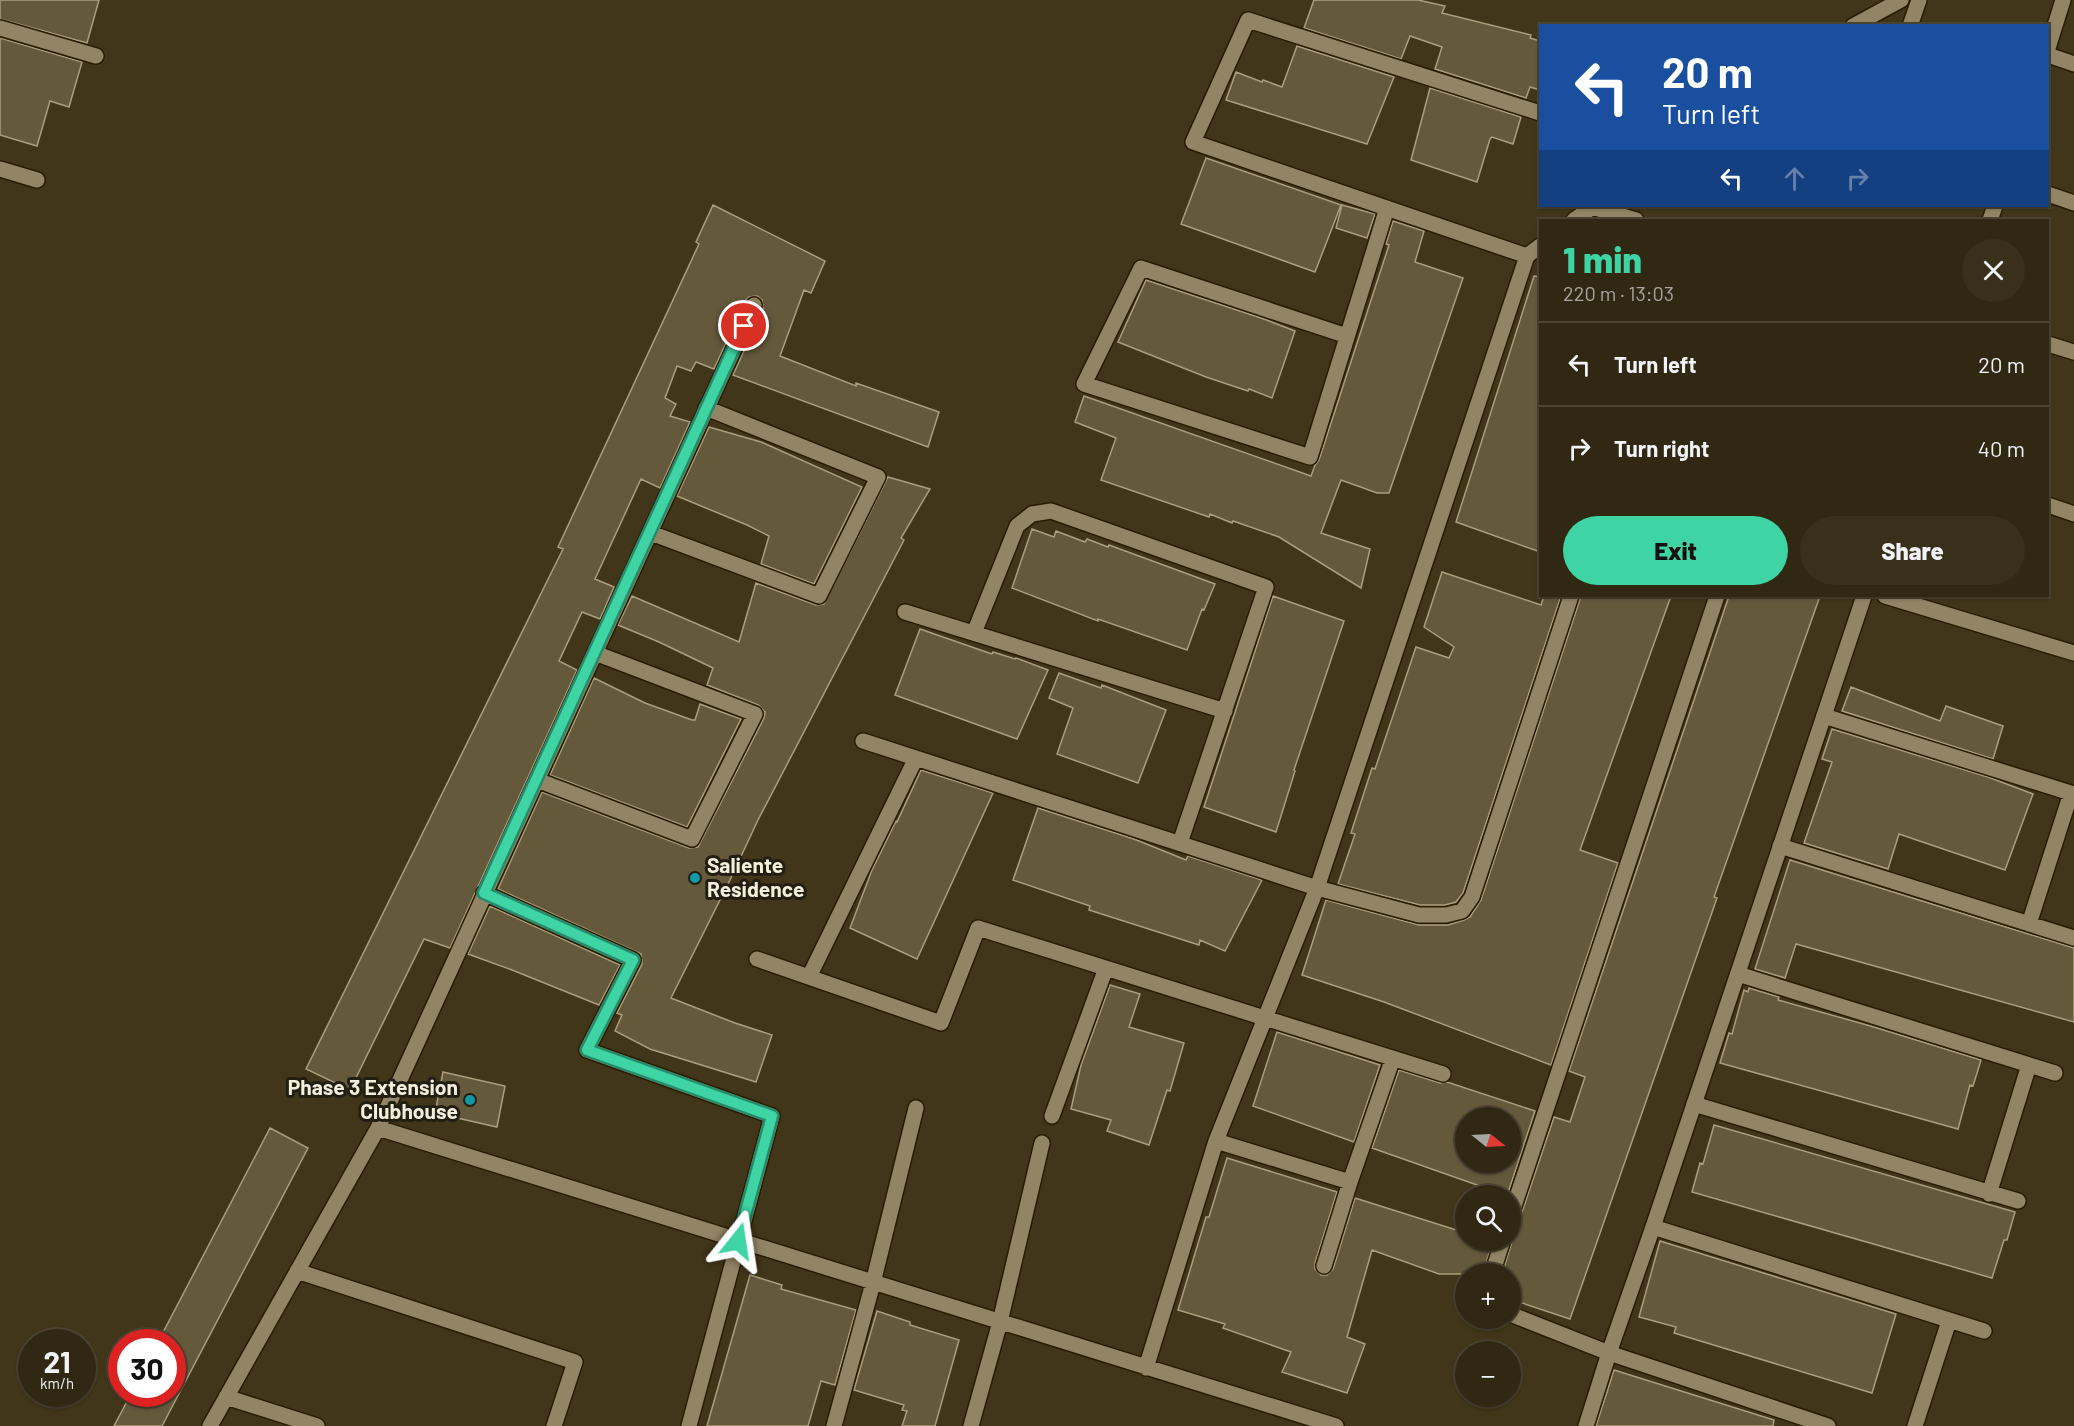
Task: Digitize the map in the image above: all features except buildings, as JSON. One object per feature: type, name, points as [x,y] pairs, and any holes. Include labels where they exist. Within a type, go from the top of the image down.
[{"type":"street","points":[[1857,24],[1901,0]]},
{"type":"street","points":[[1911,24],[1919,0]]},
{"type":"street","points":[[2049,45],[2063,0]]},
{"type":"street","points":[[1527,256],[1193,142],[1248,20],[1539,113]]},
{"type":"street","points":[[0,28],[96,56]]},
{"type":"street","points":[[2049,55],[2074,64]]},
{"type":"street","points":[[0,169],[37,180]]},
{"type":"street","points":[[2049,194],[2074,203]]},
{"type":"street","points":[[1575,219],[1592,207]]},
{"type":"street","points":[[1596,207],[1633,219]]},
{"type":"street","points":[[1347,336],[1141,268],[1084,384],[1310,457],[1387,208]]},
{"type":"street","points":[[1146,1368],[1216,1141],[1317,888],[1527,256],[1539,247]]},
{"type":"street","points":[[210,1426],[378,1128],[754,305]]},
{"type":"street","points":[[2049,344],[2074,352]]},
{"type":"street","points":[[651,533],[819,596],[878,477],[706,408]]},
{"type":"street","points":[[2049,505],[2074,514]]},
{"type":"street","points":[[974,633],[1017,525],[1032,514],[1051,511],[1266,586],[1180,843]]},
{"type":"street","points":[[863,741],[1317,888],[1419,915],[1446,915],[1462,911],[1472,897],[1570,597]]},
{"type":"street","points":[[1521,1185],[1717,597]]},
{"type":"street","points":[[1586,1426],[1864,597]]},
{"type":"street","points":[[1889,597],[2074,653]]},
{"type":"street","points":[[905,612],[1225,711]]},
{"type":"street","points":[[537,780],[692,839],[755,714],[595,654]]},
{"type":"street","points":[[1824,716],[2073,794],[2029,924]]},
{"type":"street","points":[[809,977],[916,758]]},
{"type":"street","points":[[1780,846],[2074,938]]},
{"type":"street","points":[[484,893],[633,960],[587,1050],[772,1116],[689,1426]]},
{"type":"street","points":[[757,959],[941,1023],[978,928],[1443,1074]]},
{"type":"street","points":[[1052,1116],[1106,968]]},
{"type":"street","points":[[1738,974],[2055,1073]]},
{"type":"street","points":[[1324,1266],[1393,1058]]},
{"type":"street","points":[[1989,1194],[2029,1065]]},
{"type":"street","points":[[1694,1104],[2018,1201]]},
{"type":"street","points":[[834,1426],[873,1283],[916,1108]]},
{"type":"street","points":[[378,1128],[1336,1426]]},
{"type":"street","points":[[1216,1141],[1350,1182]]},
{"type":"street","points":[[971,1426],[1000,1322],[1042,1143]]},
{"type":"street","points":[[1653,1227],[1984,1330]]},
{"type":"street","points":[[297,1271],[575,1362],[554,1426]]},
{"type":"street","points":[[1521,1318],[1609,1353],[1828,1426]]},
{"type":"street","points":[[1915,1426],[1949,1320]]},
{"type":"street","points":[[226,1397],[317,1426]]},
{"type":"place","name":"Saliente Residence","points":[[695,878]]},
{"type":"place","name":"Phase 3 Extension Clubhouse","points":[[470,1100]]},
{"type":"route","points":[[738,1241],[772,1116],[587,1050],[633,960],[484,893],[744,326]]}]
